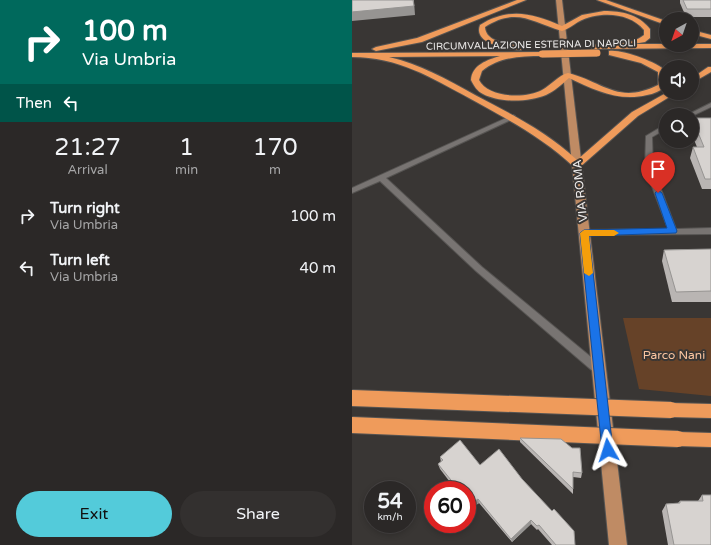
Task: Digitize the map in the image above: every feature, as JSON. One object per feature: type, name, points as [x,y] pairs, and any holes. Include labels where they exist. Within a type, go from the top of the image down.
[{"type":"highway","points":[[376,49],[419,40],[524,0]]},
{"type":"highway","points":[[600,0],[659,21]]},
{"type":"highway","points":[[519,51],[491,41],[484,36],[481,31],[482,26],[494,18],[514,14],[535,17],[562,29],[576,20],[588,16],[613,14],[628,16],[639,20],[645,25],[648,30],[647,36],[642,40],[613,50]]},
{"type":"highway","points":[[699,34],[711,37]]},
{"type":"highway","name":"CIRCUMVALLAZIONE ESTERNA DI NAPOLI","points":[[613,50],[711,46]]},
{"type":"highway","name":"CIRCUMVALLAZIONE ESTERNA DI NAPOLI","points":[[352,49],[711,52]]},
{"type":"highway","points":[[519,51],[479,69],[475,75],[475,81],[480,89],[488,93],[509,98],[522,98],[541,93],[554,87],[568,75],[611,94],[629,96],[645,94],[662,86],[662,71],[652,64],[613,50]]},
{"type":"highway","name":"CIRCUMVALLAZIONE ESTERNA DI NAPOLI","points":[[352,55],[519,51]]},
{"type":"highway","points":[[369,55],[405,64],[428,73],[513,116],[563,151],[577,165],[635,114],[660,100]]},
{"type":"highway","points":[[699,77],[711,69]]},
{"type":"highway","points":[[352,398],[711,411]]},
{"type":"highway","points":[[352,425],[711,440]]},
{"type":"main road","name":"VIA ROMA","points":[[559,0],[618,545]]},
{"type":"lane","points":[[699,111],[711,105]]},
{"type":"lane","points":[[352,191],[513,116]]},
{"type":"lane","points":[[659,130],[649,136],[649,168],[673,231]]},
{"type":"lane","points":[[381,178],[479,269],[599,370]]},
{"type":"lane","points":[[584,233],[711,231]]},
{"type":"green space","name":"Parco Nani","points":[[623,318],[711,318],[711,396],[639,389]]},
{"type":"building","points":[[352,0],[413,0],[414,6],[352,12]]},
{"type":"building","points":[[683,0],[711,0],[711,9],[687,9]]},
{"type":"building","points":[[699,118],[711,118],[711,179],[705,179],[693,148],[704,147],[699,135]]},
{"type":"building","points":[[711,249],[711,291],[676,292],[664,250]]},
{"type":"building","points":[[520,438],[561,439],[572,448],[580,448],[582,473],[573,472],[573,489]]},
{"type":"building","points":[[460,440],[480,465],[499,449],[522,479],[552,511],[554,509],[574,531],[575,545],[556,545],[539,525],[537,526],[531,520],[511,539],[478,499],[476,500],[476,481],[452,481],[438,464],[443,460],[440,457]]},
{"type":"building","points":[[702,495],[711,495],[711,545],[674,545],[666,504],[680,503],[680,501],[703,501]]},
{"type":"slow traffic","points":[[589,273],[584,233],[614,233]]},
{"type":"route","points":[[608,450],[584,233],[673,231],[658,193]]}]
